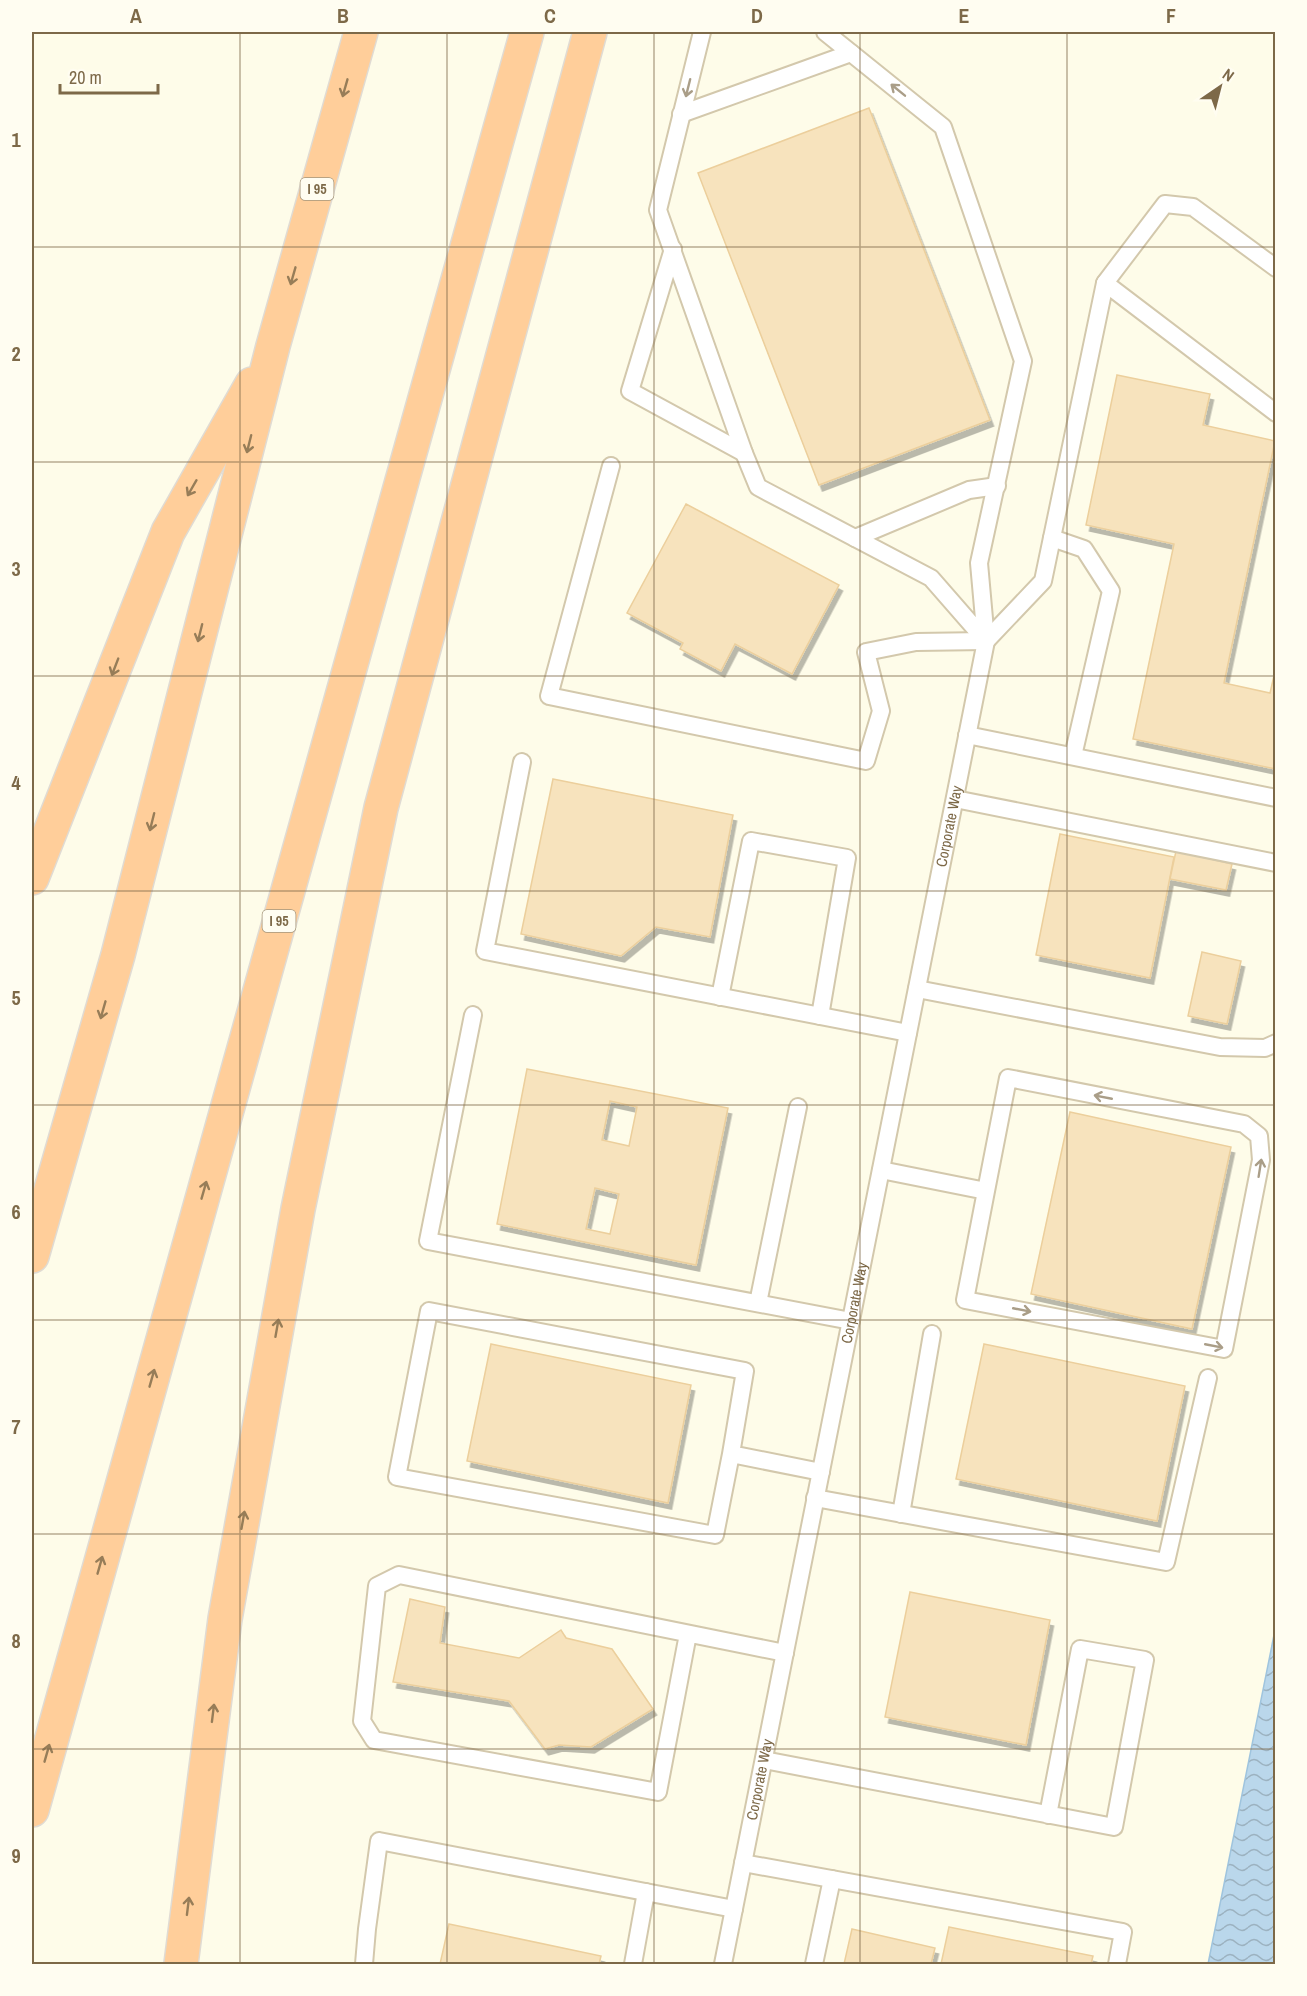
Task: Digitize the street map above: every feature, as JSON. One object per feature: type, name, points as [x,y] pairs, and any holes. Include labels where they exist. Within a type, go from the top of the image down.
[{"type":"highway","name":"I 95","points":[[32,1256],[118,955],[273,346],[361,32]]},
{"type":"highway","name":"I 95","points":[[32,1810],[527,32]]},
{"type":"highway","points":[[181,1965],[225,1619],[298,1209],[381,808],[590,32]]},
{"type":"highway","points":[[32,878],[168,532],[273,346]]},
{"type":"lane","points":[[702,32],[658,210],[758,487],[931,578],[986,641]]},
{"type":"lane","points":[[825,32],[851,53]]},
{"type":"lane","points":[[681,114],[851,53]]},
{"type":"lane","name":"Corporate Way","points":[[723,1965],[986,641],[979,563],[1023,361],[943,127],[851,53]]},
{"type":"lane","points":[[611,466],[549,696],[866,761],[881,711],[866,652],[916,642],[986,641],[1043,581],[1105,283],[1165,204],[1193,207],[1275,268]]},
{"type":"lane","points":[[673,249],[630,391],[744,453]]},
{"type":"lane","points":[[1105,283],[1275,413]]},
{"type":"lane","points":[[855,538],[969,490],[997,486]]},
{"type":"lane","points":[[1052,538],[1084,549],[1112,591],[1073,756]]},
{"type":"lane","points":[[967,735],[1275,798]]},
{"type":"lane","points":[[522,762],[485,951],[908,1033]]},
{"type":"lane","points":[[955,799],[1275,863]]},
{"type":"lane","points":[[720,997],[751,841],[847,858],[820,1016]]},
{"type":"lane","points":[[917,989],[1220,1047],[1265,1048],[1275,1043]]},
{"type":"lane","points":[[473,1015],[428,1240],[851,1321]]},
{"type":"lane","points":[[1008,1078],[1244,1124],[1259,1136],[1262,1160],[1224,1348],[965,1300],[986,1191],[1008,1078]]},
{"type":"lane","points":[[758,1303],[798,1107]]},
{"type":"lane","points":[[881,1170],[986,1191]]},
{"type":"lane","points":[[429,1311],[745,1371],[731,1454],[715,1535],[397,1477],[429,1311]]},
{"type":"lane","points":[[901,1514],[932,1334]]},
{"type":"lane","points":[[815,1498],[1166,1562],[1208,1378]]},
{"type":"lane","points":[[731,1454],[821,1472]]},
{"type":"lane","points":[[688,1634],[658,1792],[374,1740],[362,1721],[377,1586],[399,1575],[785,1653]]},
{"type":"lane","points":[[764,1760],[1048,1815],[1114,1827],[1145,1660],[1080,1649],[1048,1815]]},
{"type":"lane","points":[[364,1965],[379,1841],[734,1909]]},
{"type":"lane","points":[[743,1863],[1123,1932],[1116,1965]]},
{"type":"lane","points":[[814,1965],[832,1879]]},
{"type":"lane","points":[[633,1965],[646,1892]]},
{"type":"water","points":[[1275,1630],[1275,1964],[1208,1964]]},
{"type":"building","points":[[869,108],[990,420],[819,485],[698,173]]},
{"type":"building","points":[[1117,375],[1210,394],[1203,425],[1275,441],[1224,683],[1270,693],[1276,667],[1276,769],[1133,739],[1174,544],[1086,525]]},
{"type":"building","points":[[686,504],[839,585],[792,674],[735,644],[721,671],[680,649],[683,643],[627,613]]},
{"type":"building","points":[[553,779],[733,815],[710,937],[656,927],[621,956],[521,934]]},
{"type":"building","points":[[1060,834],[1174,857],[1150,978],[1036,955]]},
{"type":"building","points":[[1176,851],[1232,864],[1226,890],[1170,879]]},
{"type":"building","points":[[1202,952],[1241,961],[1227,1024],[1188,1016]]},
{"type":"building","points":[[527,1069],[728,1108],[696,1265],[497,1224]],"holes":[[[610,1101],[637,1107],[629,1146],[602,1140]],[[595,1188],[619,1194],[610,1234],[586,1229]]]},
{"type":"building","points":[[1070,1112],[1231,1147],[1192,1329],[1031,1294]]},
{"type":"building","points":[[491,1344],[691,1385],[668,1503],[467,1461]]},
{"type":"building","points":[[984,1344],[1185,1386],[1157,1521],[956,1479]]},
{"type":"building","points":[[910,1592],[1050,1620],[1026,1745],[885,1717]]},
{"type":"building","points":[[410,1599],[445,1607],[440,1643],[519,1658],[561,1630],[566,1638],[612,1649],[653,1709],[591,1747],[559,1745],[545,1749],[509,1701],[393,1682]]},
{"type":"building","points":[[449,1924],[601,1956],[599,1964],[440,1964]]},
{"type":"building","points":[[949,1927],[1093,1956],[1091,1964],[941,1964]]},
{"type":"building","points":[[852,1929],[935,1948],[931,1964],[844,1964]]}]
